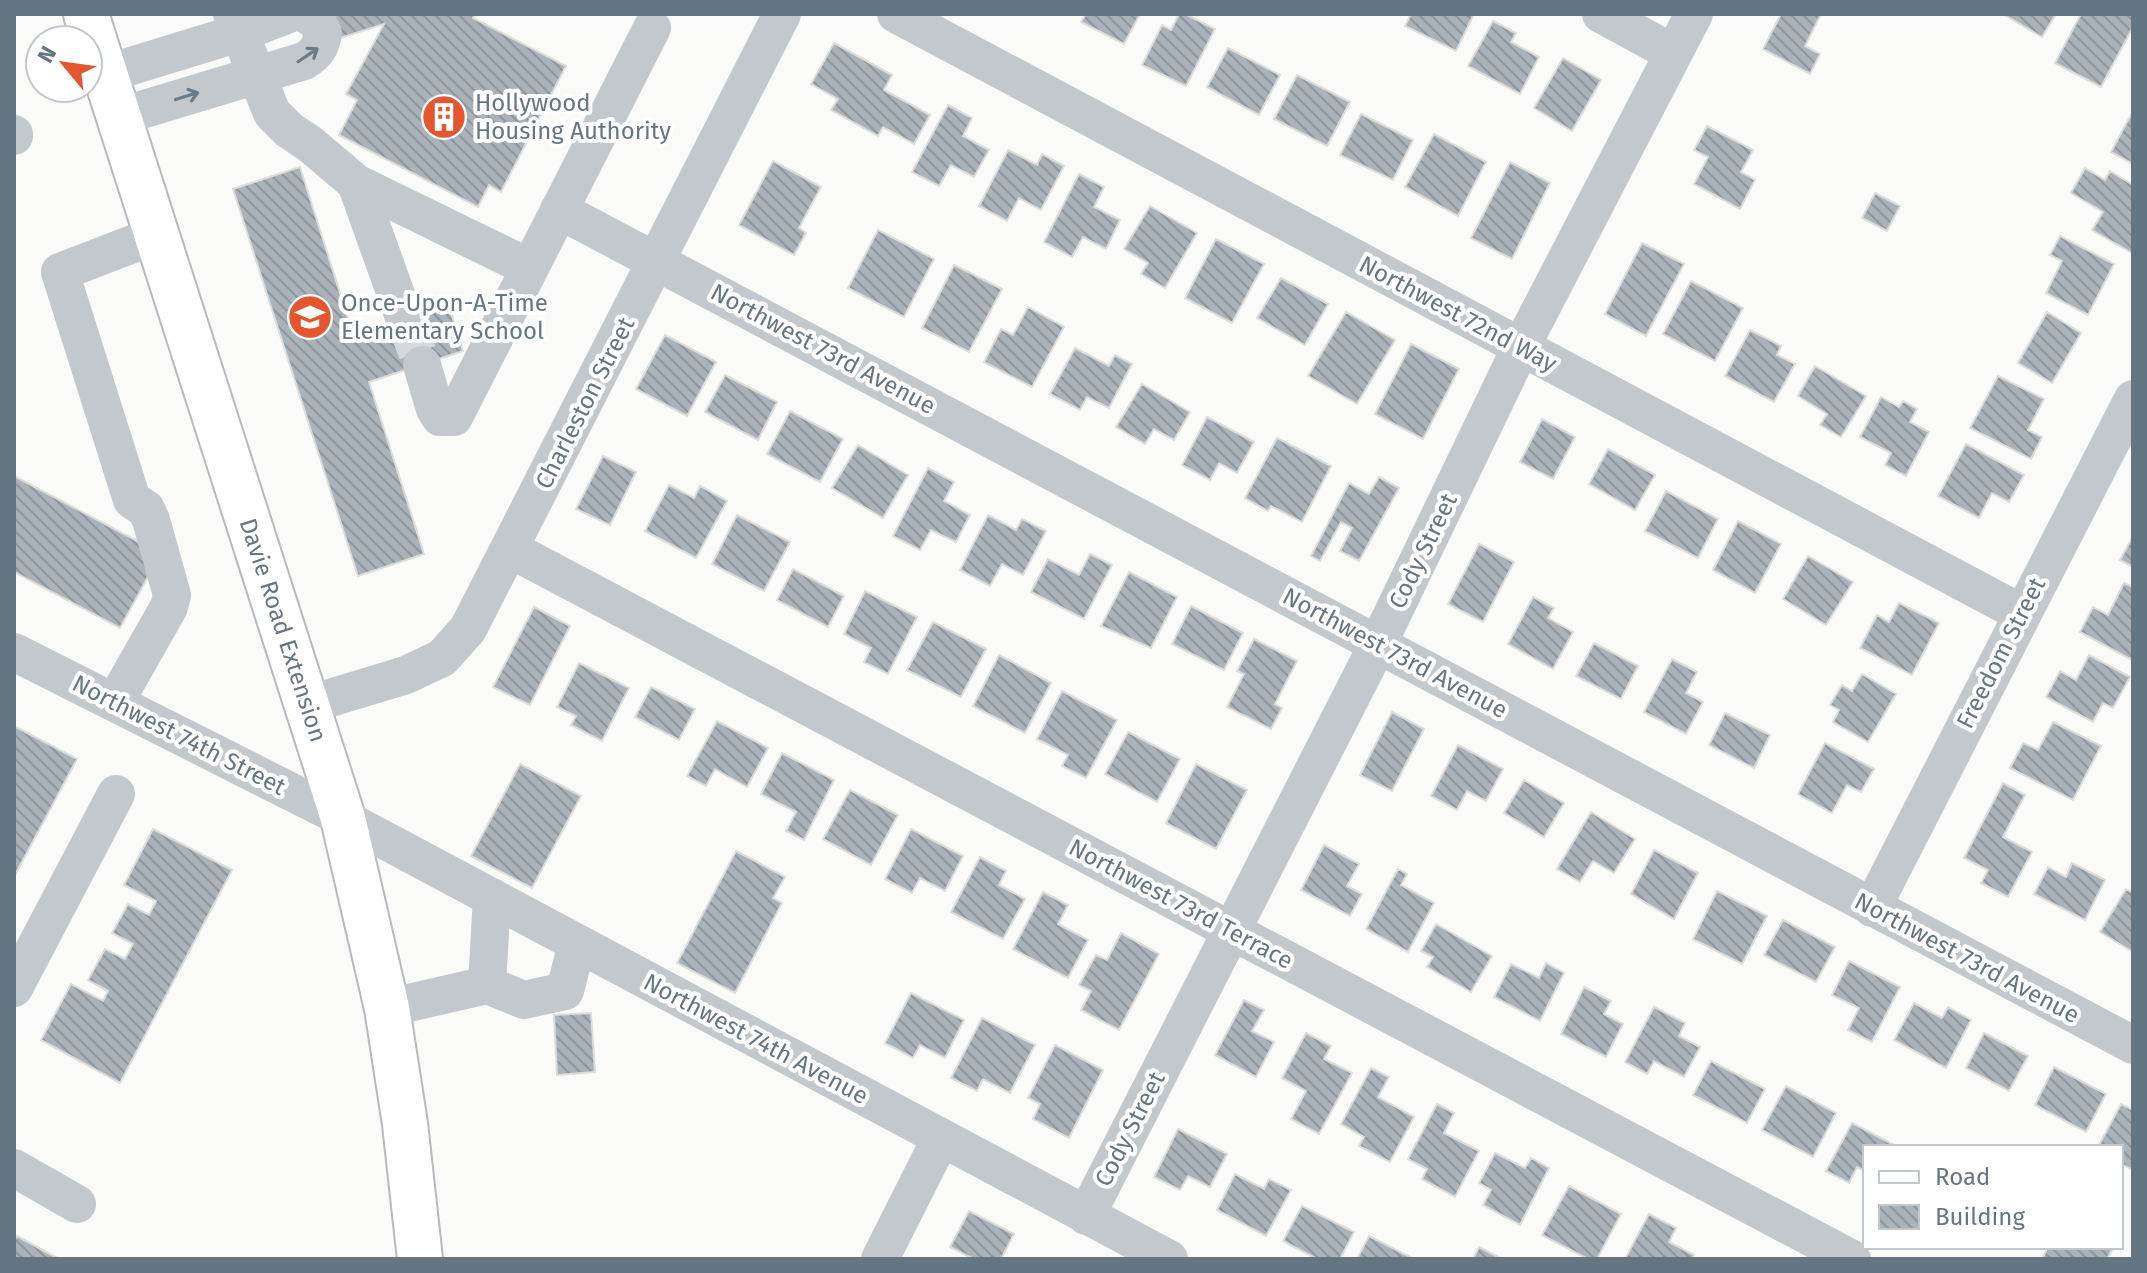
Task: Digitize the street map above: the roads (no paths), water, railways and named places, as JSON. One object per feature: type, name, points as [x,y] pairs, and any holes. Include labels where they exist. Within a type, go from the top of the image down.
[{"type":"main road","name":"Davie Road Extension","points":[[86,14],[343,818],[387,1008],[405,1124],[420,1259]]},
{"type":"street","points":[[105,74],[236,24],[289,14]]},
{"type":"street","points":[[118,117],[304,61],[321,45],[323,33],[316,20],[305,14]]},
{"type":"street","name":"Charleston Street","points":[[307,705],[406,675],[442,658],[468,629],[782,14]]},
{"type":"street","name":"Northwest 72nd Way","points":[[896,14],[2021,613]]},
{"type":"street","points":[[1601,14],[1673,53]]},
{"type":"street","name":"Cody Street","points":[[1086,1216],[1378,644],[1521,347],[1694,14]]},
{"type":"street","points":[[236,24],[272,113],[278,120],[356,183],[530,268]]},
{"type":"street","points":[[422,365],[435,409],[440,417],[454,417],[652,28]]},
{"type":"street","points":[[356,183],[404,317]]},
{"type":"street","name":"Northwest 73rd Avenue","points":[[559,210],[2133,1045]]},
{"type":"street","points":[[115,702],[169,607],[172,595],[151,520],[146,509],[132,500],[60,272],[156,235]]},
{"type":"street","name":"Freedom Street","points":[[1872,908],[2133,399]]},
{"type":"street","name":"Northwest 73rd Terrace","points":[[510,549],[1852,1259]]},
{"type":"street","name":"Northwest 74th Street","points":[[14,652],[343,818]]},
{"type":"street","points":[[14,988],[27,931],[116,794]]},
{"type":"street","name":"Northwest 74th Avenue","points":[[343,818],[1169,1259]]},
{"type":"street","points":[[487,985],[492,897]]},
{"type":"street","points":[[387,1008],[487,985],[524,1000],[565,991],[577,943]]},
{"type":"street","points":[[880,1259],[941,1138]]},
{"type":"street","points":[[14,1168],[77,1204]]},
{"type":"tunnel","points":[[404,317],[422,365]]},
{"type":"place","name":"Hollywood Housing Authority","points":[[444,117]]},
{"type":"place","name":"Once-Upon-A-Time Elementary School","points":[[310,317]]}]
